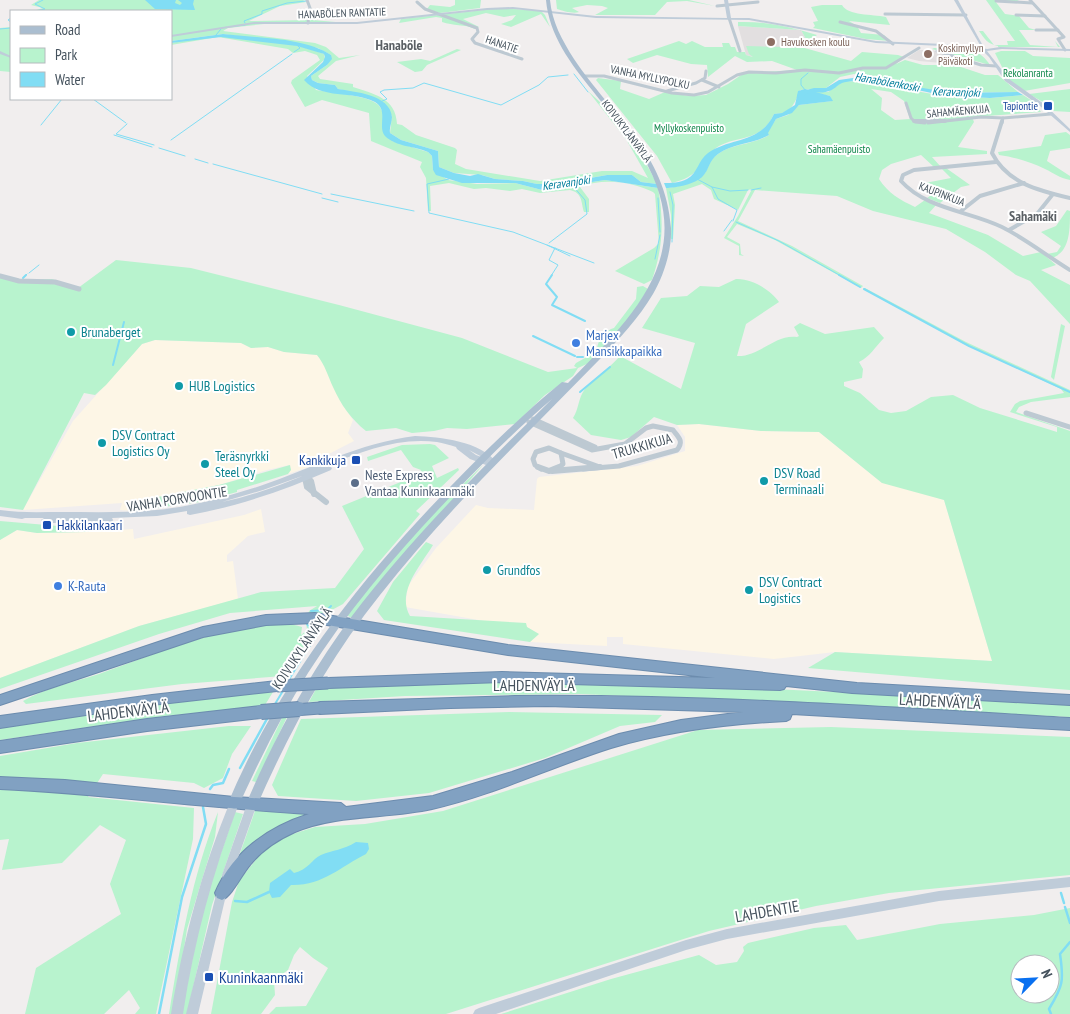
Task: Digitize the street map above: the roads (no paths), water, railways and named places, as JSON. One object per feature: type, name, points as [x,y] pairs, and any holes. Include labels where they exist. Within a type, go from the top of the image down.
[{"type":"highway","points":[[0,700],[184,637],[227,626],[288,619],[325,619],[508,650],[856,688]]},
{"type":"highway","name":"LAHDENVÄYLÄ","points":[[0,722],[152,700],[277,686],[502,677],[856,688],[1070,700]]},
{"type":"highway","name":"LAHDENVÄYLÄ","points":[[0,747],[147,725],[261,712],[418,703],[580,702],[862,712],[1070,724]]},
{"type":"highway","points":[[222,892],[244,861],[277,833],[303,822],[429,802],[469,792],[618,740],[693,723],[732,717],[862,712]]},
{"type":"highway","points":[[0,783],[65,786],[319,810],[364,811]]},
{"type":"main road","name":"KOIVUKYLÄNVÄYLÄ","points":[[177,1014],[186,954],[198,907],[234,803],[261,744],[286,698],[336,621],[411,533],[486,460],[531,421],[613,343],[638,311],[652,288],[662,263],[668,234],[663,191],[660,182],[643,151],[584,76],[552,28],[550,0]]},
{"type":"main road","points":[[726,0],[730,20]]},
{"type":"main road","points":[[956,0],[966,15],[980,46],[990,56],[1004,78],[1034,99],[1067,126],[1070,131]]},
{"type":"main road","name":"HANABÖLEN RANTATIE","points":[[172,36],[254,23],[356,23],[513,8],[589,16],[730,20],[797,27],[846,38],[893,44],[980,46]]},
{"type":"main road","points":[[980,46],[990,48],[1067,50]]},
{"type":"main road","points":[[980,46],[990,48]]},
{"type":"main road","points":[[990,48],[990,56]]},
{"type":"main road","name":"VANHA PORVOONTIE","points":[[0,513],[56,520],[128,520],[159,517],[237,502],[305,476],[359,452],[407,438],[432,438],[456,443],[486,460]]},
{"type":"main road","name":"KOIVUKYLÄNVÄYLÄ","points":[[192,1014],[222,892],[252,804],[276,749],[303,697],[352,624],[486,460]]},
{"type":"main road","name":"LAHDENTIE","points":[[479,1014],[668,950],[727,934],[939,896],[1070,882]]},
{"type":"street","points":[[307,0],[310,8],[308,23]]},
{"type":"street","points":[[996,1],[1031,1],[1064,37]]},
{"type":"street","points":[[417,2],[422,8],[441,14]]},
{"type":"street","points":[[717,6],[758,2]]},
{"type":"street","name":"HANATIE","points":[[441,14],[478,29],[478,32],[472,39],[475,43],[522,59]]},
{"type":"street","points":[[885,14],[966,15]]},
{"type":"street","points":[[1016,15],[1045,16]]},
{"type":"street","points":[[730,20],[740,51]]},
{"type":"street","points":[[840,22],[878,32],[889,38],[893,44]]},
{"type":"street","points":[[1036,30],[1058,30]]},
{"type":"street","points":[[1067,50],[1058,39],[1069,37]]},
{"type":"street","name":"VANHA MYLLYPOLKU","points":[[584,76],[604,76],[666,92],[694,95],[749,72],[776,73],[805,70],[839,73],[864,68],[886,68],[919,48]]},
{"type":"street","points":[[937,52],[982,65],[996,66]]},
{"type":"street","points":[[702,80],[706,71]]},
{"type":"street","points":[[666,92],[702,80],[719,86]]},
{"type":"street","name":"SAHAMÄENKUJA","points":[[906,103],[911,118],[915,122],[937,123],[991,116],[1003,118],[1051,114]]},
{"type":"street","points":[[1003,118],[993,146],[992,153],[996,162],[1024,183],[1070,198]]},
{"type":"street","name":"KAUPINKUJA","points":[[996,162],[914,170],[901,178],[903,184],[913,193],[1009,230],[1070,270]]},
{"type":"street","points":[[961,211],[980,196],[1024,183]]},
{"type":"street","points":[[1009,230],[1037,214],[1053,194]]},
{"type":"street","points":[[0,276],[8,280],[22,282],[54,281],[79,289]]},
{"type":"street","points":[[1026,413],[1070,428]]},
{"type":"street","name":"TRUKKIKUJA","points":[[531,421],[580,442],[601,448],[625,444],[646,428],[661,426],[673,430],[680,437],[681,445],[677,450],[637,461],[601,467],[552,471],[542,470],[535,466],[534,455],[544,448],[554,449],[583,463],[601,467]]},
{"type":"street","points":[[646,428],[656,422]]},
{"type":"street","points":[[552,471],[563,464],[561,453]]},
{"type":"street","points":[[305,476],[307,489],[326,502]]},
{"type":"water","points":[[145,0],[176,0],[175,3],[180,5],[182,3],[178,0],[194,0],[195,10],[155,9]]},
{"type":"water","points":[[223,34],[293,42],[320,49],[331,55],[332,59],[327,65],[311,76],[312,80],[318,83],[335,85],[338,89],[362,93],[385,103],[390,109],[392,117],[390,133],[401,140],[438,151],[439,167],[454,173],[470,176],[478,174],[495,179],[537,184],[557,184],[607,175],[632,175],[641,182],[657,184],[658,188],[605,180],[542,190],[515,183],[462,183],[436,175],[433,170],[432,156],[428,152],[389,140],[383,132],[381,109],[375,102],[357,96],[328,93],[311,86],[304,80],[323,62],[324,54],[297,46],[221,37],[172,43],[172,41]]},
{"type":"water","points":[[805,89],[830,96],[833,101],[799,105],[792,113],[776,119],[768,133],[769,135],[724,150],[718,154],[700,179],[686,185],[666,188],[664,183],[676,183],[691,176],[708,153],[761,130],[768,124],[774,114],[782,113],[795,105],[798,91]]},
{"type":"water","points":[[933,90],[947,93],[1018,92],[1023,95],[990,98],[932,95]]},
{"type":"water","points":[[356,842],[368,843],[369,849],[366,854],[330,875],[312,882],[291,885],[280,897],[272,898],[269,892],[270,883],[290,869],[294,873],[299,872],[321,855],[347,847]]},
{"type":"waterway","points":[[40,10],[45,9],[35,4],[43,0]]},
{"type":"waterway","points":[[245,23],[244,21],[262,14],[262,11],[287,3],[306,1]]},
{"type":"waterway","points":[[10,19],[8,20],[10,21]]},
{"type":"waterway","points":[[235,26],[245,25]]},
{"type":"waterway","points":[[0,29],[10,28]]},
{"type":"waterway","points":[[216,35],[221,29]]},
{"type":"waterway","name":"Keravanjoki","points":[[294,52],[300,48],[297,45]]},
{"type":"waterway","points":[[171,140],[292,54]]},
{"type":"waterway","points":[[806,91],[801,85],[801,79],[808,73]]},
{"type":"waterway","points":[[574,74],[588,92]]},
{"type":"waterway","points":[[380,102],[387,99],[380,92],[384,90],[413,88],[424,83],[501,105],[539,85],[548,77],[568,75]]},
{"type":"waterway","name":"Keravanjoki","points":[[800,96],[801,93],[814,90],[827,90],[841,81],[860,79],[946,94]]},
{"type":"waterway","points":[[41,125],[61,100]]},
{"type":"waterway","points":[[94,100],[126,123]]},
{"type":"waterway","points":[[127,124],[116,134],[154,145]]},
{"type":"waterway","points":[[114,135],[152,147]]},
{"type":"waterway","points":[[159,148],[185,156]]},
{"type":"waterway","points":[[195,159],[208,163]]},
{"type":"waterway","points":[[213,164],[322,194]]},
{"type":"waterway","points":[[449,179],[427,184],[429,213],[513,232],[547,245]]},
{"type":"waterway","points":[[697,179],[712,187]]},
{"type":"waterway","points":[[549,243],[587,214],[585,200],[572,185]]},
{"type":"waterway","points":[[712,187],[730,191],[748,190]]},
{"type":"waterway","points":[[712,187],[718,199],[737,210],[733,221]]},
{"type":"waterway","points":[[751,190],[761,188]]},
{"type":"waterway","points":[[670,192],[673,205],[672,242]]},
{"type":"waterway","points":[[331,194],[414,211]]},
{"type":"waterway","points":[[322,198],[338,202]]},
{"type":"waterway","points":[[658,198],[660,232]]},
{"type":"waterway","points":[[724,231],[732,220]]},
{"type":"waterway","points":[[736,222],[779,241],[841,276]]},
{"type":"waterway","points":[[655,259],[660,235]]},
{"type":"waterway","points":[[547,245],[555,248]]},
{"type":"waterway","points":[[547,245],[555,249]]},
{"type":"waterway","points":[[555,248],[594,263]]},
{"type":"waterway","points":[[551,276],[558,265],[549,260],[555,249]]},
{"type":"waterway","points":[[555,249],[570,256]]},
{"type":"waterway","points":[[29,273],[39,265]]},
{"type":"waterway","points":[[23,278],[27,274]]},
{"type":"waterway","points":[[552,275],[546,284],[557,297],[552,305],[585,321]]},
{"type":"waterway","points":[[839,275],[860,287]]},
{"type":"waterway","points":[[864,289],[969,346],[1070,392]]},
{"type":"waterway","points":[[113,365],[124,322]]},
{"type":"waterway","points":[[533,336],[575,356]]},
{"type":"waterway","points":[[577,357],[583,357]]},
{"type":"waterway","points":[[580,392],[610,367]]},
{"type":"waterway","points":[[311,611],[327,610],[331,606]]},
{"type":"waterway","points":[[307,624],[312,631]]},
{"type":"waterway","points":[[288,681],[317,634]]},
{"type":"waterway","points":[[275,704],[284,689]]},
{"type":"waterway","points":[[240,768],[268,717]]},
{"type":"waterway","points":[[210,789],[213,785],[223,783],[229,769]]},
{"type":"waterway","points":[[159,1014],[182,897],[206,824],[203,807]]},
{"type":"waterway","points":[[235,901],[247,902],[269,892]]},
{"type":"waterway","points":[[1061,893],[1064,903]]},
{"type":"waterway","points":[[1065,907],[1070,923]]},
{"type":"waterway","points":[[1051,1014],[1049,1009],[1060,989],[1062,977],[1060,954],[1070,942]]},
{"type":"place","name":"Havukosken koulu","points":[[771,42]]},
{"type":"place","name":"Koskimyllyn Päiväkoti","points":[[928,54]]},
{"type":"place","name":"Tapiontie","points":[[1048,106]]},
{"type":"place","name":"Brunaberget","points":[[71,332]]},
{"type":"place","name":"Marjex Mansikkapaikka","points":[[576,343]]},
{"type":"place","name":"HUB Logistics","points":[[179,386]]},
{"type":"place","name":"DSV Contract Logistics Oy","points":[[102,443]]},
{"type":"place","name":"Kankikuja","points":[[356,460]]},
{"type":"place","name":"Teräsnyrkki Steel Oy","points":[[205,464]]},
{"type":"place","name":"DSV Road Terminaali","points":[[764,481]]},
{"type":"place","name":"Neste Express Vantaa Kuninkaanmäki","points":[[355,483]]},
{"type":"place","name":"Hakkilankaari","points":[[47,525]]},
{"type":"place","name":"Grundfos","points":[[487,570]]},
{"type":"place","name":"K-Rauta","points":[[58,586]]},
{"type":"place","name":"DSV Contract Logistics","points":[[749,590]]},
{"type":"place","name":"Kuninkaanmäki","points":[[209,977]]},
{"type":"district","name":"Hanaböle","points":[[399,45]]},
{"type":"district","name":"Sahamäki","points":[[1033,216]]},
{"type":"park label","name":"Rekolanranta","points":[[1028,73]]},
{"type":"park label","name":"Myllykoskenpuisto","points":[[689,128]]},
{"type":"park label","name":"Sahamäenpuisto","points":[[839,149]]},
{"type":"water label","name":"Hanabölenkoski","points":[[887,82]]}]
